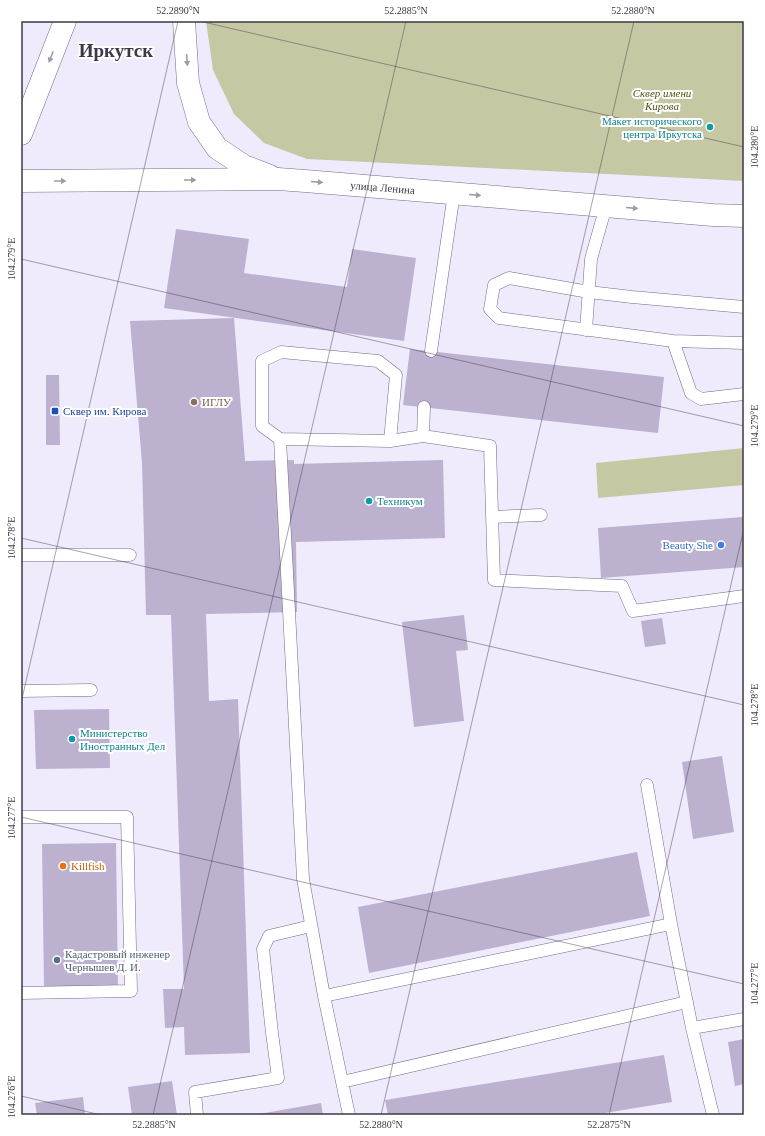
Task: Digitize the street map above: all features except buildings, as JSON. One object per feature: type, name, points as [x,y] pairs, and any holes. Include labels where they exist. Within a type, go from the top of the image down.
[{"type":"main road","points":[[21,134],[65,21]]},
{"type":"main road","points":[[184,21],[188,83],[199,122],[218,148],[244,166],[278,180]]},
{"type":"main road","name":"улица Ленина","points":[[21,181],[278,180],[713,215],[744,216]]},
{"type":"lane","points":[[431,351],[454,193]]},
{"type":"lane","points":[[586,330],[591,259],[606,206]]},
{"type":"lane","points":[[744,307],[589,292],[509,278],[494,285],[490,308],[499,318],[586,330],[674,341],[744,343]]},
{"type":"lane","points":[[674,341],[691,394],[701,398],[744,394]]},
{"type":"lane","points":[[390,441],[396,375],[378,361],[281,352],[262,361],[262,426],[280,439],[390,441],[423,436],[490,446],[494,580],[622,586],[634,611],[744,596]]},
{"type":"lane","points":[[423,436],[424,406]]},
{"type":"lane","points":[[280,439],[303,879],[324,996],[349,1115]]},
{"type":"lane","points":[[492,517],[542,515]]},
{"type":"lane","points":[[21,555],[130,555]]},
{"type":"lane","points":[[21,691],[91,690]]},
{"type":"lane","points":[[647,785],[671,924],[692,1028],[713,1115]]},
{"type":"lane","points":[[21,817],[126,817],[131,991],[21,993]]},
{"type":"lane","points":[[324,996],[671,924]]},
{"type":"lane","points":[[197,1115],[195,1092],[278,1078],[263,949],[269,936],[311,926]]},
{"type":"lane","points":[[342,1082],[687,1002]]},
{"type":"lane","points":[[692,1028],[744,1019]]},
{"type":"green space","name":"Сквер имени Кирова","points":[[206,21],[744,21],[744,181],[307,159],[264,143],[234,114],[213,70]]},
{"type":"green space","points":[[744,448],[744,485],[598,498],[596,463]]},
{"type":"place","name":"Макет исторического центра Иркутска","points":[[710,127]]},
{"type":"place","name":"ИГЛУ","points":[[194,402]]},
{"type":"place","name":"Сквер им. Кирова","points":[[55,411]]},
{"type":"place","name":"Техникум","points":[[369,501]]},
{"type":"place","name":"Beauty She","points":[[721,545]]},
{"type":"place","name":"Министерство Иностранных Дел","points":[[72,739]]},
{"type":"place","name":"Killfish","points":[[63,866]]},
{"type":"place","name":"Кадастровый инженер Чернышев Д. И.","points":[[57,960]]},
{"type":"district","name":"Иркутск","points":[[116,50]]}]
